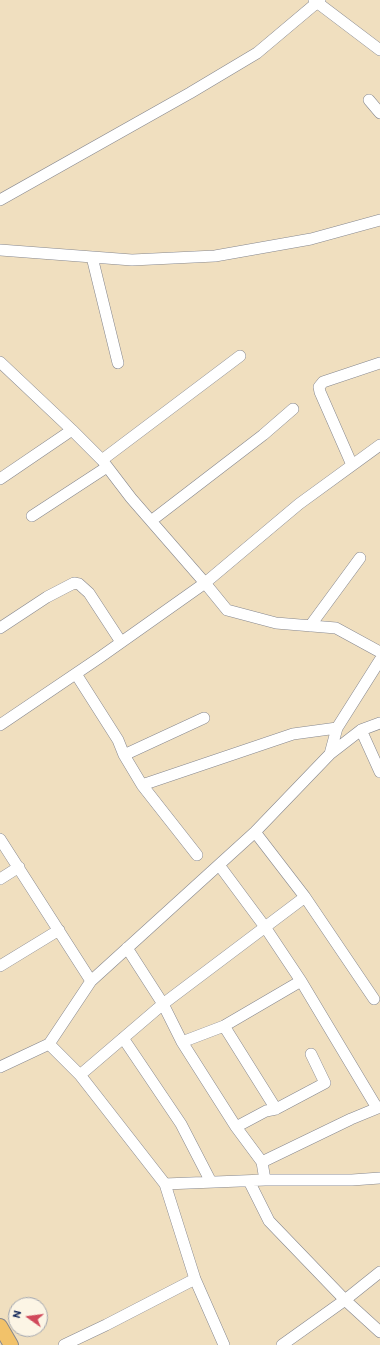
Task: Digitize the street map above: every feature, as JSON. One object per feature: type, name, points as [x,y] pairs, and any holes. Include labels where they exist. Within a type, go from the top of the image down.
[{"type":"main road","points":[[0,1326],[11,1345]]},
{"type":"street","points":[[0,200],[183,97],[257,53],[317,1],[380,50]]},
{"type":"street","points":[[369,100],[380,113]]},
{"type":"street","points":[[0,250],[132,260],[215,256],[311,239],[380,220]]},
{"type":"street","points":[[92,257],[118,364]]},
{"type":"street","points":[[32,516],[104,463],[240,356]]},
{"type":"street","points":[[0,362],[72,430],[104,463],[131,498],[227,610],[276,623],[336,628],[380,652]]},
{"type":"street","points":[[352,465],[319,387],[323,382],[380,363]]},
{"type":"street","points":[[151,521],[263,435],[293,409]]},
{"type":"street","points":[[0,479],[72,430]]},
{"type":"street","points":[[0,725],[76,674],[205,583],[298,504],[380,445]]},
{"type":"street","points":[[310,626],[360,558]]},
{"type":"street","points":[[0,628],[47,597],[74,583],[79,584],[89,593],[121,642]]},
{"type":"street","points":[[330,754],[337,728],[380,660]]},
{"type":"street","points":[[76,674],[118,740],[124,755],[142,785],[197,855]]},
{"type":"street","points":[[124,755],[204,718]]},
{"type":"street","points":[[0,1067],[49,1044],[91,981],[255,832],[330,754],[361,730],[380,723]]},
{"type":"street","points":[[142,785],[293,734],[337,728]]},
{"type":"street","points":[[361,730],[380,772]]},
{"type":"street","points":[[255,832],[305,897],[374,999]]},
{"type":"street","points":[[0,839],[91,981]]},
{"type":"street","points":[[219,864],[265,927],[301,981],[378,1107],[262,1162]]},
{"type":"street","points":[[0,879],[19,867]]},
{"type":"street","points":[[80,1075],[163,1004],[305,897]]},
{"type":"street","points":[[0,966],[59,930]]},
{"type":"street","points":[[127,948],[163,1004],[182,1042],[236,1127],[262,1162],[265,1180]]},
{"type":"street","points":[[182,1042],[224,1026],[301,981]]},
{"type":"street","points":[[224,1026],[276,1109]]},
{"type":"street","points":[[123,1038],[181,1124],[212,1182]]},
{"type":"street","points":[[49,1044],[80,1075],[165,1184],[195,1279],[224,1345]]},
{"type":"street","points":[[236,1127],[266,1111],[276,1109],[325,1083],[311,1054]]},
{"type":"street","points":[[165,1184],[265,1180],[338,1180],[380,1178]]},
{"type":"street","points":[[249,1181],[269,1221],[345,1300],[380,1332]]},
{"type":"street","points":[[282,1345],[345,1300],[380,1272]]},
{"type":"street","points":[[64,1345],[195,1279]]}]
